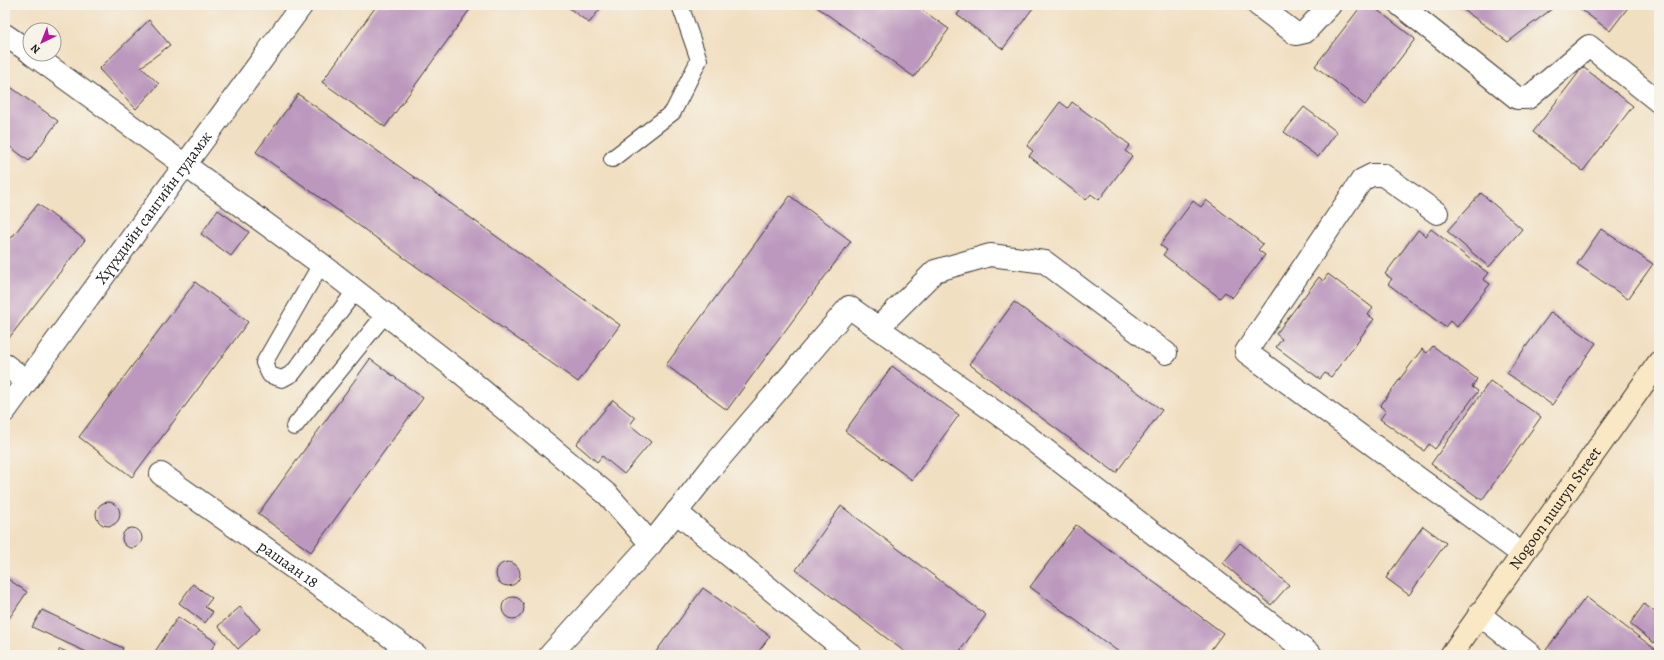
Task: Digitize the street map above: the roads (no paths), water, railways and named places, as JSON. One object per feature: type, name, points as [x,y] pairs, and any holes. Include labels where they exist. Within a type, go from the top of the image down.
[{"type":"main road","name":"Nogoon nuuryn Street","points":[[1451,655],[1659,362]]},
{"type":"street","name":"Хүүхдийн сангийн гудамж","points":[[5,410],[302,5]]},
{"type":"street","points":[[1258,5],[1288,30],[1296,34],[1305,32],[1330,5]]},
{"type":"street","points":[[1400,5],[1517,98],[1528,98],[1589,46],[1659,102]]},
{"type":"street","points":[[5,35],[22,47]]},
{"type":"street","points":[[44,62],[185,163],[386,313],[460,372],[608,495],[652,544]]},
{"type":"street","points":[[1437,213],[1383,175],[1372,176],[1362,180],[1246,352],[1522,554]]},
{"type":"street","points":[[878,328],[935,271],[990,255],[1045,262],[1166,353]]},
{"type":"street","points":[[550,655],[652,544],[676,512],[849,307],[1009,422],[1311,655]]},
{"type":"street","points":[[5,365],[26,381]]},
{"type":"street","name":"рашаан 18","points":[[161,474],[416,655]]},
{"type":"street","points":[[676,512],[851,655]]},
{"type":"street","points":[[1479,614],[1530,655]]},
{"type":"lane","points":[[612,159],[673,112],[700,60],[680,5]]},
{"type":"lane","points":[[321,264],[264,363],[270,375],[282,379],[293,373],[356,290]]},
{"type":"lane","points":[[294,427],[386,313]]}]
